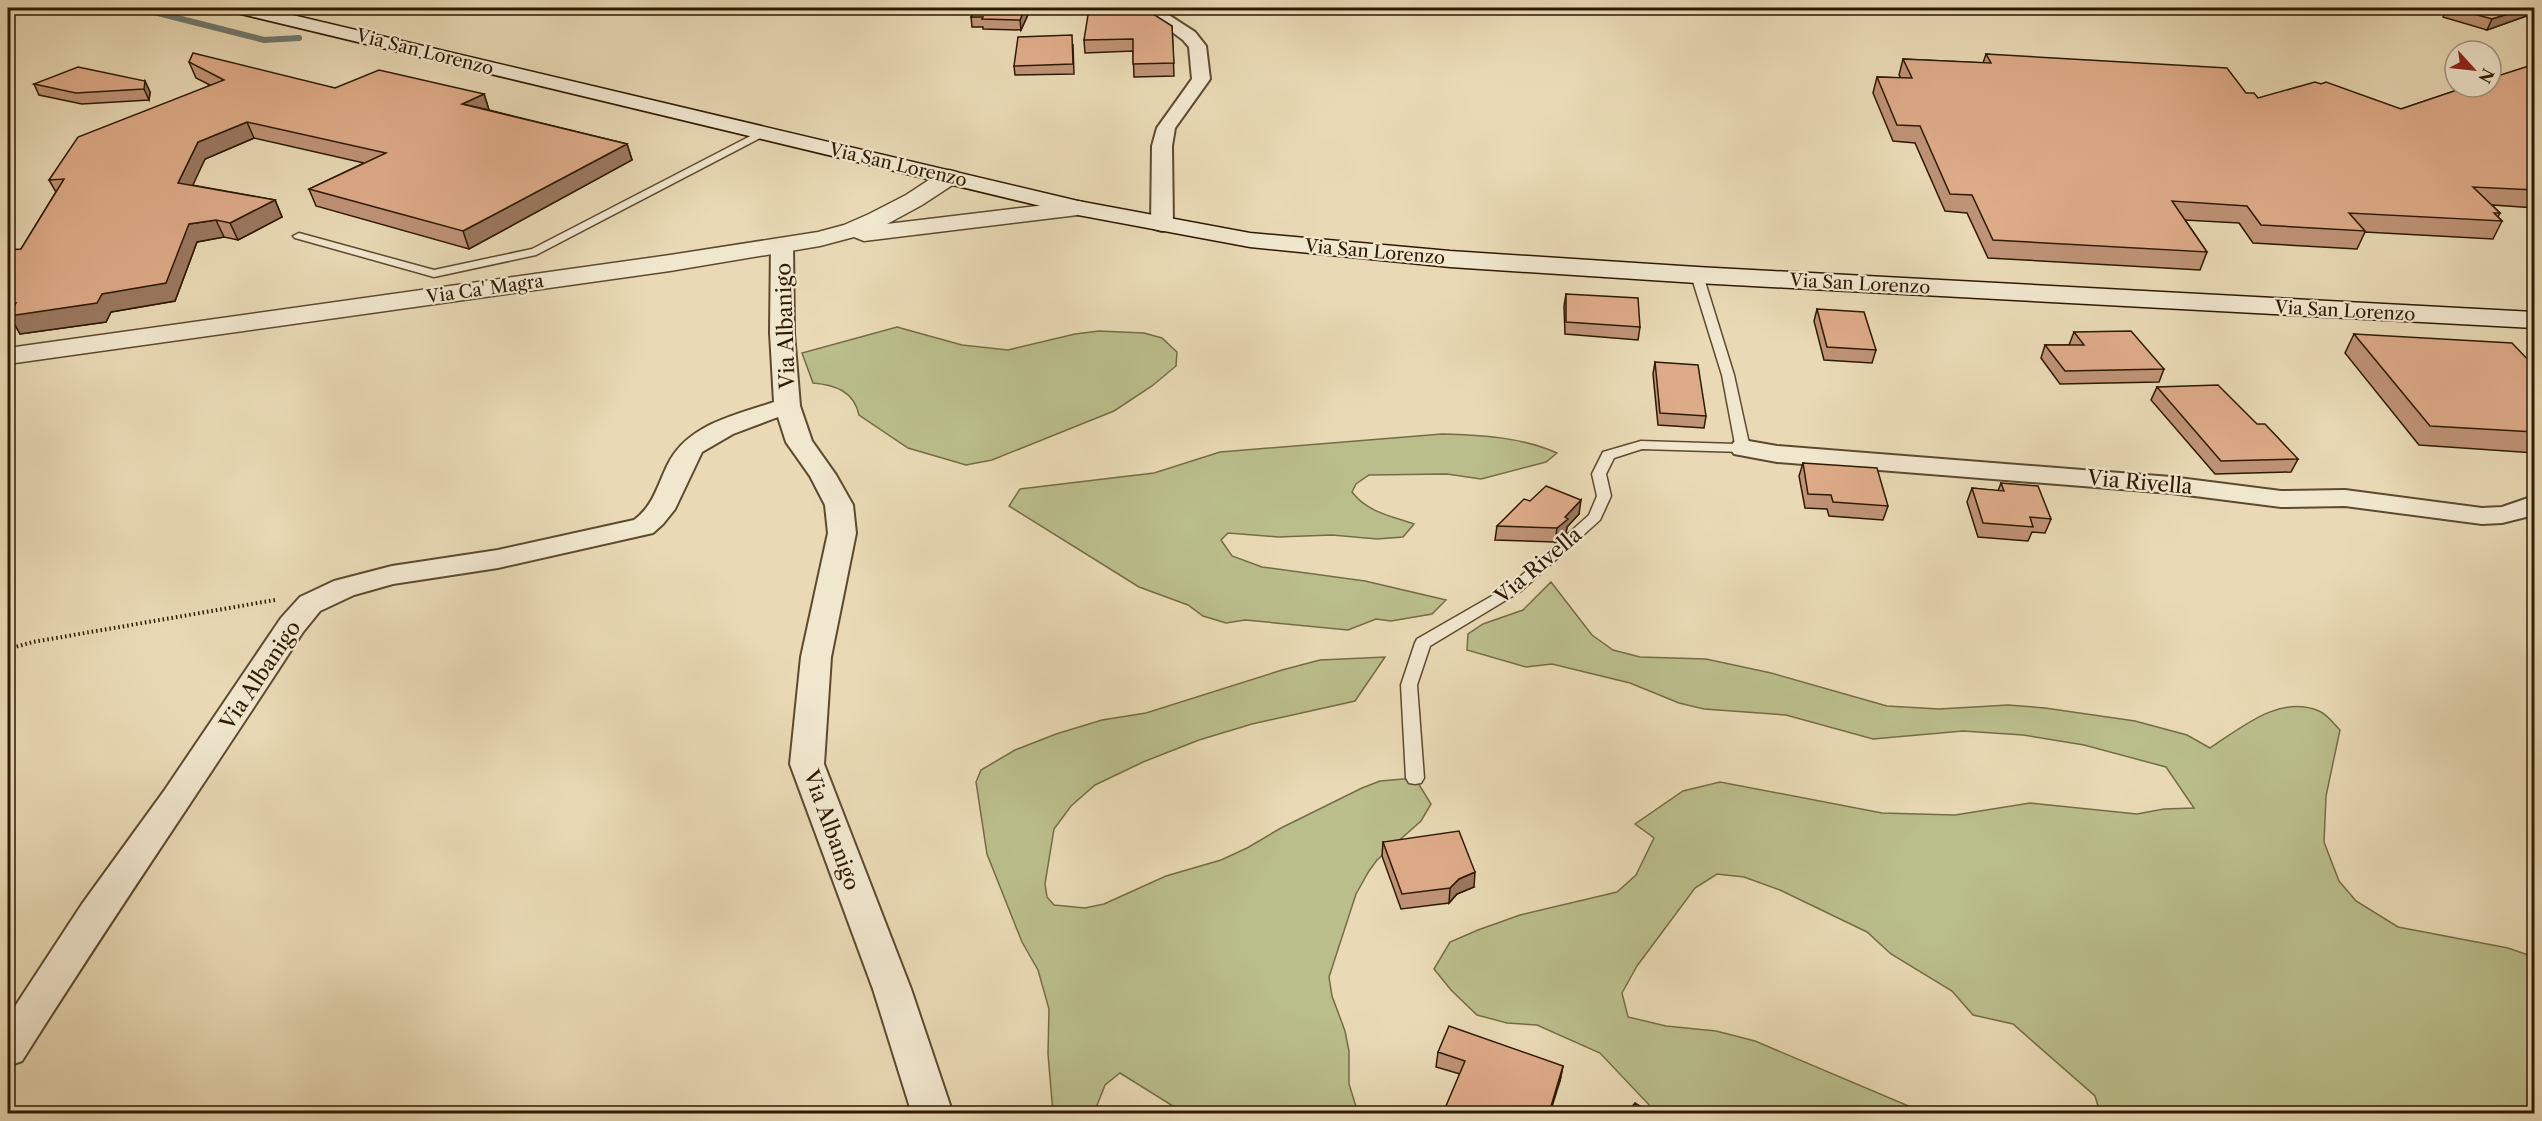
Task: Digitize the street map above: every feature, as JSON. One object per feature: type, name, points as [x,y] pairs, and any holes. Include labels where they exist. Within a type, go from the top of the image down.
[{"type":"main road","name":"Via San Lorenzo","points":[[241,8],[1078,208],[1250,240],[1438,258],[1697,275],[2535,320]]},
{"type":"main road","name":"Via Ca' Magra","points":[[8,356],[670,263],[820,239],[853,230],[878,219],[914,200],[949,177]]},
{"type":"main road","points":[[921,228],[948,224],[969,212],[981,199],[984,185]]},
{"type":"main road","points":[[820,239],[1078,208]]},
{"type":"street","points":[[1148,8],[1189,36],[1197,46],[1200,66],[1200,80],[1197,86],[1166,128],[1162,146],[1162,225]]},
{"type":"street","name":"Via Albanigo","points":[[782,245],[782,333],[787,406],[799,442],[823,475],[839,505],[842,533],[816,657],[807,764],[892,989],[933,1113]]},
{"type":"street","name":"Via Albanigo","points":[[8,1049],[95,914],[176,800],[292,625],[310,604],[344,588],[392,575],[498,559],[643,527],[656,519],[675,483],[680,464],[694,444],[719,431],[787,406]]},
{"type":"street","name":"Via Rivella","points":[[1743,448],[1777,454],[2193,487],[2282,499],[2303,497],[2374,501],[2482,516],[2502,515],[2523,510],[2535,504]]},
{"type":"lane","points":[[299,237],[434,274],[536,252],[762,133]]},
{"type":"lane","points":[[1697,275],[1728,375],[1743,448]]},
{"type":"lane","name":"Via Rivella","points":[[1416,778],[1410,726],[1409,685],[1423,643],[1516,588],[1595,517],[1604,496],[1599,474],[1608,455],[1641,445],[1743,448]]},
{"type":"path","points":[[8,649],[33,642],[287,598]]},
{"type":"green space","points":[[897,327],[962,345],[1008,350],[1075,334],[1099,331],[1144,333],[1162,338],[1177,352],[1176,366],[1152,386],[1114,411],[992,460],[966,465],[908,448],[859,415],[853,400],[848,395],[829,385],[813,383],[802,353]]},
{"type":"green space","points":[[1442,434],[1515,440],[1557,453],[1546,462],[1481,479],[1447,474],[1369,475],[1356,484],[1352,492],[1372,509],[1414,524],[1403,537],[1377,539],[1332,535],[1278,537],[1228,533],[1221,540],[1232,556],[1262,567],[1365,581],[1446,600],[1432,614],[1391,621],[1376,619],[1348,630],[1245,620],[1226,623],[1203,616],[1188,605],[1139,587],[1009,506],[1020,489],[1154,473],[1220,452]]},
{"type":"green space","points":[[1551,582],[1592,635],[1613,650],[1640,657],[1706,659],[1771,673],[1887,706],[1939,709],[2008,705],[2045,708],[2135,721],[2187,735],[2210,748],[2248,723],[2276,710],[2304,707],[2322,712],[2340,730],[2326,796],[2324,842],[2339,881],[2356,901],[2398,927],[2508,948],[2534,957],[2534,1113],[2100,1113],[2095,1096],[2013,1024],[1973,1015],[1952,991],[1891,954],[1867,932],[1780,890],[1744,877],[1717,874],[1695,888],[1637,966],[1622,993],[1628,1017],[1666,1026],[1716,1031],[1755,1041],[1925,1113],[1663,1113],[1652,1108],[1600,1053],[1537,1025],[1507,1023],[1477,1015],[1451,990],[1434,969],[1450,942],[1520,915],[1617,892],[1636,875],[1654,838],[1635,824],[1683,791],[1720,782],[1882,813],[1955,815],[2030,803],[2137,814],[2164,809],[2194,808],[2166,767],[2084,745],[2023,735],[1963,731],[1873,739],[1786,715],[1704,709],[1679,703],[1630,683],[1552,664],[1526,667],[1467,650],[1468,634],[1483,624],[1523,610]]},
{"type":"green space","points":[[1385,657],[1355,701],[1252,724],[1199,740],[1143,762],[1095,785],[1071,806],[1054,829],[1045,884],[1047,897],[1054,905],[1085,908],[1104,904],[1166,876],[1221,860],[1362,788],[1380,781],[1415,778],[1431,804],[1421,821],[1377,860],[1369,871],[1356,894],[1329,977],[1332,996],[1345,1031],[1349,1051],[1349,1084],[1358,1113],[1184,1113],[1120,1073],[1105,1085],[1094,1113],[1053,1113],[1048,1054],[1049,1009],[1038,970],[1022,942],[987,854],[976,782],[981,770],[1015,750],[1102,720],[1146,713],[1320,660]]},
{"type":"building","points":[[976,8],[1025,8],[1020,20],[971,17]]},
{"type":"building","points":[[1120,8],[1126,14],[1147,10],[1172,26],[1174,63],[1133,64],[1133,39],[1084,40],[1089,9]]},
{"type":"building","points":[[2452,8],[2526,8],[2492,19]]},
{"type":"building","points":[[1072,35],[1073,64],[1014,66],[1018,37]]},
{"type":"building","points":[[193,53],[335,88],[379,70],[484,94],[462,104],[627,144],[463,231],[309,189],[386,153],[247,122],[198,142],[178,183],[275,200],[230,223],[216,220],[189,224],[166,283],[102,294],[97,303],[9,316],[16,303],[8,304],[8,250],[21,249],[64,179],[49,180],[78,137],[224,80],[189,62]]},
{"type":"building","points":[[1986,54],[2227,68],[2246,93],[2254,93],[2258,98],[2315,82],[2321,84],[2326,82],[2401,109],[2443,95],[2443,99],[2503,99],[2503,74],[2535,64],[2535,190],[2473,187],[2500,213],[2494,213],[2502,221],[2349,213],[2365,231],[2261,225],[2247,206],[2172,201],[2207,252],[1993,240],[1972,195],[1950,194],[1920,126],[1897,125],[1877,77],[1912,78],[1903,59],[1991,63]]},
{"type":"building","points":[[78,67],[145,81],[144,89],[76,93],[34,84]]},
{"type":"building","points":[[1566,294],[1638,298],[1640,327],[1566,322]]},
{"type":"building","points":[[1817,309],[1864,312],[1876,350],[1827,347]]},
{"type":"building","points":[[2131,331],[2164,369],[2065,371],[2045,345],[2084,345],[2074,332]]},
{"type":"building","points":[[2354,334],[2512,343],[2535,367],[2535,432],[2430,426]]},
{"type":"building","points":[[1655,362],[1698,365],[1706,416],[1660,413]]},
{"type":"building","points":[[2218,385],[2257,424],[2265,424],[2298,459],[2221,461],[2157,387]]},
{"type":"building","points":[[1803,463],[1877,468],[1888,506],[1833,502],[1831,495],[1808,494]]},
{"type":"building","points":[[2001,483],[2038,486],[2051,519],[2030,517],[2033,527],[1983,523],[1972,488],[2004,491]]},
{"type":"building","points":[[1546,486],[1581,500],[1565,517],[1568,519],[1557,528],[1497,526],[1524,499],[1530,501]]},
{"type":"building","points":[[1459,831],[1475,872],[1459,879],[1450,888],[1402,894],[1383,842]]},
{"type":"building","points":[[1449,1026],[1563,1066],[1549,1113],[1443,1113],[1465,1061],[1438,1052]]},
{"type":"building","points":[[1635,1103],[1646,1110],[1644,1113],[1627,1113]]},
{"type":"waterway","points":[[138,8],[264,40],[299,38]]}]
